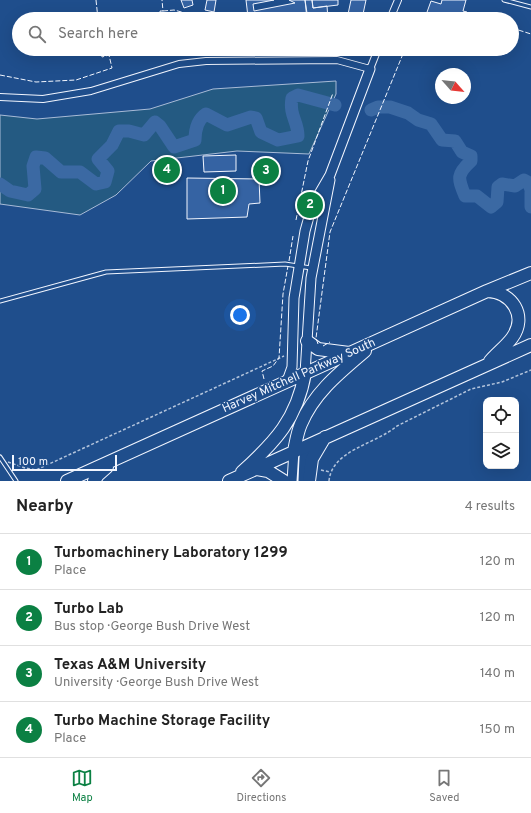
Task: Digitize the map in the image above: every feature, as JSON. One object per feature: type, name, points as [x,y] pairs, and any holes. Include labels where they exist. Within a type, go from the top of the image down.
[{"type":"highway","name":"Harvey Mitchell Parkway South","points":[[67,481],[487,291],[531,273]]},
{"type":"highway","points":[[487,291],[501,294],[510,299],[517,308],[519,318],[518,328],[513,337],[487,364]]},
{"type":"highway","points":[[306,341],[318,348],[350,353]]},
{"type":"highway","points":[[294,451],[300,425],[311,403],[328,382],[376,341]]},
{"type":"highway","points":[[231,480],[531,345]]},
{"type":"highway","points":[[231,480],[278,437],[295,409],[305,373]]},
{"type":"highway","points":[[309,481],[312,459],[325,437]]},
{"type":"highway","points":[[94,481],[98,475],[119,457]]},
{"type":"highway","points":[[257,469],[268,471],[284,481]]},
{"type":"street","points":[[393,12],[398,0]]},
{"type":"street","points":[[287,381],[292,368],[294,298],[298,266],[305,231],[312,206],[330,175],[375,56]]},
{"type":"street","points":[[0,96],[43,98],[91,91],[179,64],[206,61],[337,60],[370,69]]},
{"type":"street","points":[[305,373],[312,268],[330,175]]},
{"type":"street","points":[[303,481],[304,458],[307,445]]},
{"type":"street","points":[[292,481],[294,451]]},
{"type":"lane","points":[[504,0],[531,7]]},
{"type":"lane","points":[[0,301],[106,272],[284,264],[312,268]]},
{"type":"lane","points":[[0,457],[16,481]]},
{"type":"path","points":[[5,464],[10,461],[25,468],[36,470],[278,357],[292,356]]},
{"type":"path","points":[[329,481],[330,472],[342,456],[378,439],[397,426],[420,416],[445,400],[472,389],[502,382],[531,370]]},
{"type":"path","points":[[320,470],[330,472]]},
{"type":"shaded area","points":[[336,81],[336,94],[309,154],[237,151],[151,161],[116,195],[80,215],[0,204],[0,115],[37,119],[150,109],[213,89]]},
{"type":"building","points":[[181,0],[192,0],[193,5],[184,8]]},
{"type":"building","points":[[207,0],[216,0],[214,12],[205,10]]},
{"type":"building","points":[[246,0],[274,0],[253,4],[254,11],[295,3],[289,0],[305,0],[307,12],[247,12]]},
{"type":"building","points":[[305,0],[312,0],[313,8],[327,6],[327,12],[306,12]]},
{"type":"building","points":[[312,0],[338,0],[338,5],[313,8]]},
{"type":"building","points":[[351,0],[366,0],[363,12],[348,12]]},
{"type":"building","points":[[442,0],[466,0],[463,11],[467,12],[427,12],[431,1],[441,4]]},
{"type":"building","points":[[236,155],[236,171],[204,172],[203,156]]},
{"type":"building","points":[[176,162],[178,173],[159,177],[157,167]]},
{"type":"building","points":[[187,178],[259,179],[260,203],[249,204],[247,217],[187,219]]},
{"type":"waterway","points":[[0,184],[10,191],[28,195],[35,189],[33,166],[36,157],[45,158],[61,172],[80,172],[96,184],[105,182],[108,171],[98,159],[112,145],[119,131],[129,131],[144,135],[155,122],[160,126],[174,147],[195,140],[197,126],[200,119],[206,114],[227,125],[251,117],[256,118],[261,132],[278,140],[298,136],[291,104],[292,98],[298,95],[335,105]]},
{"type":"waterway","points":[[371,110],[378,107],[390,107],[408,113],[418,120],[431,124],[442,140],[455,141],[462,152],[471,156],[471,161],[463,170],[460,177],[465,196],[477,196],[491,207],[497,202],[498,187],[502,184],[515,186],[524,180],[529,183],[531,190]]},
{"type":"waterway","points":[[531,192],[531,207]]},
{"type":"fence","points":[[96,0],[97,12]]},
{"type":"fence","points":[[160,12],[163,11],[162,0]]},
{"type":"fence","points":[[163,11],[174,10],[182,12]]},
{"type":"fence","points":[[519,30],[531,34]]},
{"type":"fence","points":[[102,56],[106,56]]},
{"type":"fence","points":[[0,75],[36,82],[76,80],[112,68],[109,56]]},
{"type":"fence","points":[[318,344],[316,338],[330,232],[402,56]]},
{"type":"fence","points":[[296,220],[308,161],[333,93]]},
{"type":"fence","points":[[289,261],[293,236]]},
{"type":"fence","points":[[264,379],[262,371],[273,366],[279,358],[283,294],[288,266]]},
{"type":"fence","points":[[323,346],[330,342]]},
{"type":"place","name":"Turbo Machine Storage Facility","points":[[167,170]]},
{"type":"place","name":"Texas A&M University","points":[[266,171]]},
{"type":"place","name":"Turbomachinery Laboratory 1299","points":[[223,191]]},
{"type":"place","name":"Turbo Lab","points":[[310,205]]}]
